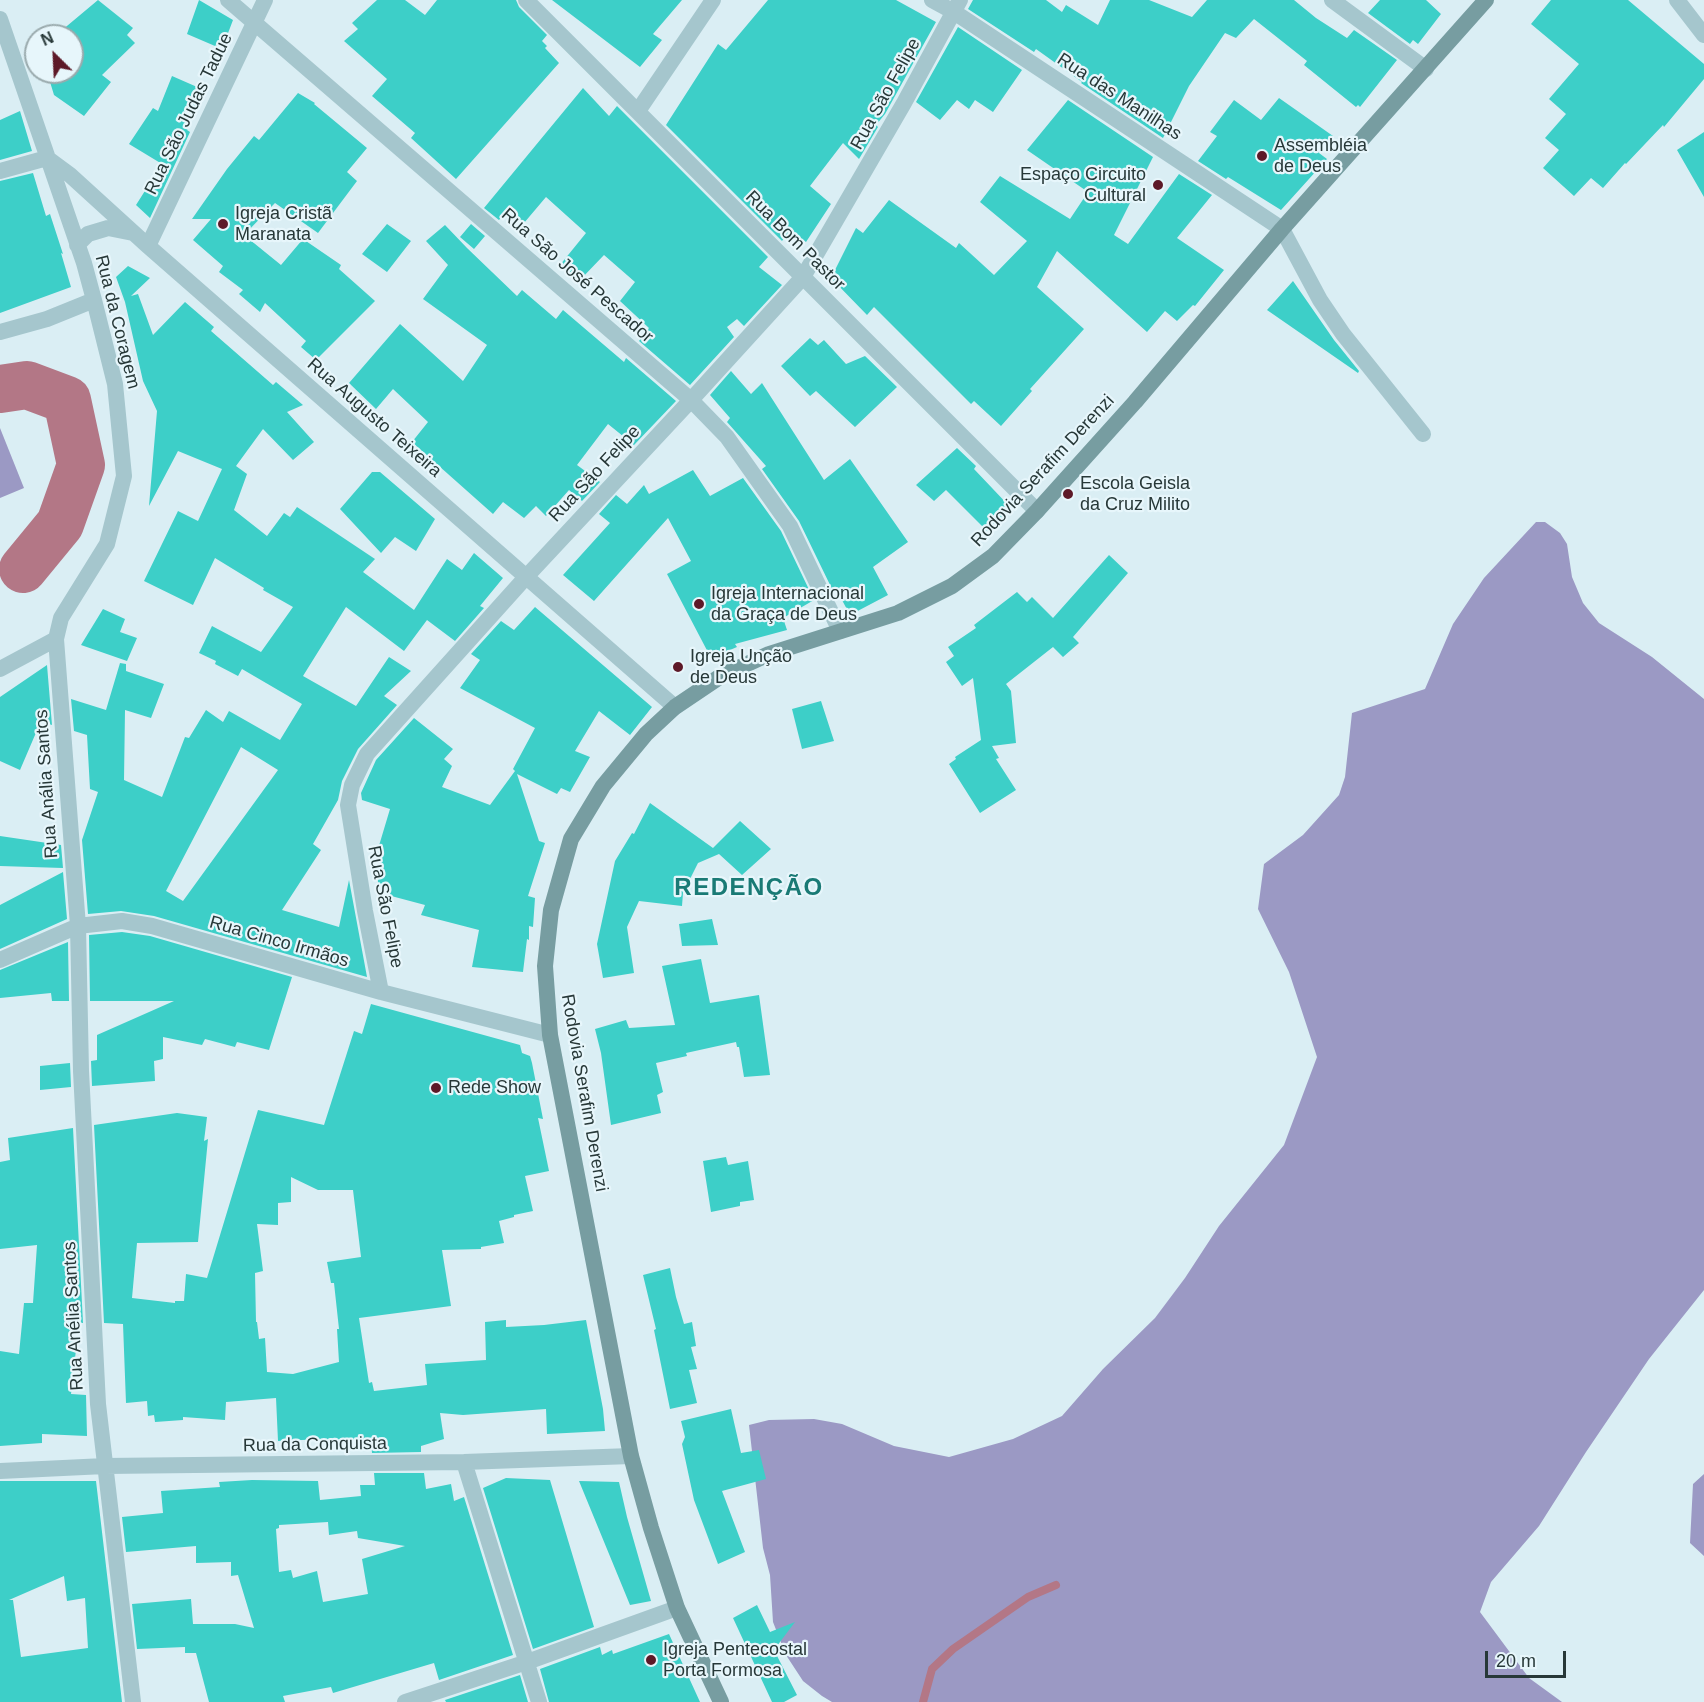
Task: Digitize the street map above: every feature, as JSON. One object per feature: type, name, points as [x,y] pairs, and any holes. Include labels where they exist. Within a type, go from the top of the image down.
[{"type":"main road","name":"Rodovia Serafim Derenzi","points":[[721,1702],[677,1608],[630,1456],[550,1035],[545,966],[551,910],[571,839],[603,786],[646,734],[675,707],[721,676],[759,658],[898,613],[952,586],[993,556],[1037,511],[1135,402],[1282,229],[1486,0]]},
{"type":"street","name":"Rua São José Pescador","points":[[228,0],[692,400],[727,437],[790,526],[840,631]]},
{"type":"street","name":"Rua São Judas Tadue","points":[[148,246],[265,0]]},
{"type":"street","name":"Rua Bom Pastor","points":[[526,0],[1037,511]]},
{"type":"street","points":[[638,111],[713,0]]},
{"type":"street","name":"Rua das Manilhas","points":[[932,0],[957,6],[1282,229]]},
{"type":"street","points":[[1332,0],[1426,69]]},
{"type":"street","points":[[1677,0],[1704,35]]},
{"type":"street","name":"Rua São Felipe","points":[[381,992],[348,805],[352,784],[367,754],[526,577],[692,400],[803,277],[904,103],[957,6]]},
{"type":"street","name":"Rua da Coragem","points":[[0,19],[94,300],[115,384],[124,476],[107,544],[61,618],[56,639]]},
{"type":"street","points":[[0,171],[47,158]]},
{"type":"street","name":"Rua Augusto Teixeira","points":[[47,158],[70,175],[148,246],[675,707]]},
{"type":"street","points":[[77,245],[88,234],[108,228],[134,233]]},
{"type":"street","points":[[1282,229],[1320,300],[1343,334],[1423,434]]},
{"type":"street","points":[[0,332],[47,319],[94,300]]},
{"type":"street","points":[[0,669],[56,639]]},
{"type":"street","name":"Rua Anália Santos","points":[[56,639],[78,926]]},
{"type":"street","name":"Rua Cinco Irmãos","points":[[0,960],[78,926],[122,921],[152,926],[381,992],[550,1035]]},
{"type":"street","name":"Rua Anélia Santos","points":[[78,926],[81,1071],[98,1404],[133,1702]]},
{"type":"street","name":"Rua da Conquista","points":[[0,1471],[105,1466],[464,1462],[630,1456]]},
{"type":"street","points":[[464,1462],[539,1702]]},
{"type":"street","points":[[405,1702],[677,1608]]},
{"type":"shaded area","points":[[0,428],[24,488],[0,498]]},
{"type":"shaded area","points":[[1536,522],[1545,522],[1560,533],[1567,544],[1572,577],[1583,603],[1599,623],[1652,657],[1704,699],[1704,1290],[1649,1359],[1539,1526],[1491,1582],[1480,1612],[1529,1678],[1562,1702],[832,1702],[822,1696],[803,1681],[786,1655],[773,1622],[770,1575],[763,1548],[749,1425],[769,1420],[814,1419],[842,1424],[894,1446],[949,1457],[1013,1439],[1062,1416],[1103,1369],[1155,1318],[1219,1226],[1284,1145],[1317,1057],[1289,972],[1258,909],[1264,864],[1303,835],[1339,795],[1345,777],[1352,713],[1425,689],[1453,624],[1484,578]]},
{"type":"shaded area","points":[[1704,1474],[1704,1556],[1690,1543],[1693,1484]]},
{"type":"building","points":[[98,0],[133,28],[127,35],[135,43],[102,75],[111,82],[84,116],[54,95],[51,84],[84,84],[84,24],[69,24]]},
{"type":"building","points":[[199,0],[233,20],[222,49],[187,34]]},
{"type":"building","points":[[377,0],[405,0],[425,15],[437,0],[516,0],[519,7],[547,35],[542,41],[547,46],[545,48],[559,63],[456,179],[411,138],[415,133],[372,96],[387,79],[344,41],[358,29],[352,23]]},
{"type":"building","points":[[552,0],[682,0],[653,34],[662,40],[640,67]]},
{"type":"building","points":[[768,0],[896,0],[936,22],[885,114],[876,125],[878,127],[859,159],[843,143],[810,186],[831,204],[806,242],[790,230],[782,241],[666,125],[718,44],[726,50]]},
{"type":"building","points":[[973,0],[1046,0],[1062,12],[1066,5],[1098,25],[1110,0],[1149,0],[1192,17],[1207,0],[1294,0],[1316,18],[1347,38],[1354,30],[1397,60],[1360,107],[1358,105],[1356,107],[1304,65],[1307,61],[1254,19],[1236,38],[1225,33],[1189,86],[1163,138],[1081,83],[1036,49],[1034,52],[968,9]]},
{"type":"building","points":[[1380,0],[1426,0],[1441,14],[1418,44],[1413,40],[1410,44],[1368,13]]},
{"type":"building","points":[[1551,0],[1628,0],[1704,64],[1704,79],[1664,127],[1663,125],[1603,188],[1591,178],[1574,196],[1543,168],[1559,150],[1545,138],[1566,114],[1549,99],[1579,64],[1531,24]]},
{"type":"building","points":[[958,27],[1022,70],[993,112],[975,100],[969,109],[957,100],[940,120],[916,102]]},
{"type":"building","points":[[172,76],[204,90],[187,130],[190,132],[150,218],[136,205],[162,164],[129,144],[153,108],[158,111]]},
{"type":"building","points":[[583,88],[609,116],[617,106],[768,257],[759,267],[782,285],[744,326],[737,319],[727,327],[734,337],[690,385],[639,341],[649,328],[620,301],[635,282],[604,255],[580,280],[560,265],[586,233],[546,197],[524,223],[508,210],[499,220],[484,208]]},
{"type":"building","points":[[298,93],[315,103],[367,148],[347,172],[357,181],[318,233],[275,203],[244,235],[281,265],[303,239],[341,265],[339,269],[375,301],[316,360],[301,347],[306,341],[265,303],[260,312],[239,294],[243,290],[219,272],[223,266],[193,240],[211,219],[192,219],[227,169],[254,136],[259,140]]},
{"type":"building","name":"Assembléia de Deus","points":[[1279,98],[1333,136],[1319,153],[1327,159],[1281,210],[1198,161],[1217,136],[1210,132],[1234,100],[1261,120]]},
{"type":"building","points":[[1068,100],[1153,157],[1114,235],[1128,244],[1179,174],[1212,195],[1177,238],[1224,270],[1195,306],[1193,305],[1177,321],[1165,311],[1147,332],[1057,251],[1037,287],[1084,329],[1030,389],[1032,391],[1001,426],[974,401],[971,404],[874,307],[867,315],[831,278],[856,228],[863,233],[889,200],[956,248],[959,243],[994,275],[1027,241],[980,202],[1000,176],[1070,219],[1088,192],[1027,150]]},
{"type":"building","points":[[20,111],[32,151],[0,160],[0,120]]},
{"type":"building","points":[[1704,132],[1704,197],[1677,150]]},
{"type":"building","points":[[33,173],[46,216],[50,214],[71,287],[0,313],[0,181]]},
{"type":"building","points":[[387,224],[411,241],[387,272],[362,254]]},
{"type":"building","points":[[471,224],[485,236],[474,249],[460,237]]},
{"type":"building","points":[[445,225],[517,296],[522,290],[556,319],[563,310],[624,362],[626,358],[676,401],[634,445],[608,424],[577,465],[600,482],[582,501],[569,490],[546,516],[536,506],[524,518],[503,502],[493,514],[412,442],[428,422],[393,389],[376,409],[349,383],[400,324],[463,381],[487,345],[423,299],[448,265],[426,241]]},
{"type":"building","points":[[128,266],[150,278],[131,296],[138,294],[153,335],[185,302],[214,327],[211,331],[273,385],[276,382],[303,405],[287,412],[314,442],[293,460],[263,429],[236,466],[247,474],[234,510],[267,536],[284,513],[290,517],[297,507],[375,559],[363,572],[414,610],[447,559],[462,570],[474,553],[503,578],[480,606],[484,608],[455,641],[427,620],[404,651],[346,607],[303,676],[356,706],[389,657],[411,671],[384,696],[397,705],[358,749],[342,781],[338,800],[313,844],[321,850],[282,910],[339,927],[349,880],[367,977],[154,916],[121,911],[88,914],[82,840],[98,792],[90,789],[87,735],[74,731],[71,699],[106,710],[120,663],[126,664],[126,671],[164,684],[151,718],[125,710],[124,780],[162,797],[185,737],[189,738],[206,710],[223,722],[229,711],[280,740],[302,704],[242,669],[238,676],[199,653],[212,626],[261,652],[293,607],[215,558],[193,605],[144,581],[178,511],[198,521],[222,469],[178,451],[149,506],[157,411],[143,381],[125,302],[116,277]],"holes":[[[241,747],[278,770],[183,901],[166,891]]]},
{"type":"building","points":[[1293,281],[1334,340],[1359,371],[1358,373],[1267,310]]},
{"type":"building","points":[[810,338],[818,345],[824,340],[846,364],[865,356],[897,387],[855,427],[816,391],[810,396],[781,366]]},
{"type":"building","points":[[731,371],[751,394],[762,383],[824,480],[850,459],[908,542],[873,567],[888,595],[850,615],[835,587],[832,589],[799,521],[762,469],[766,466],[727,422],[730,418],[710,395]]},
{"type":"building","points":[[957,448],[976,466],[974,469],[1011,508],[987,531],[946,490],[934,501],[916,485]]},
{"type":"building","points":[[693,470],[710,496],[743,478],[781,531],[814,600],[783,618],[787,630],[735,644],[737,647],[711,658],[667,574],[691,561],[668,518],[594,601],[563,575],[610,523],[599,514],[616,495],[627,504],[644,485],[649,494]]},
{"type":"building","points":[[372,472],[380,472],[435,519],[416,551],[395,537],[381,553],[340,509]]},
{"type":"building","points":[[1109,555],[1128,573],[1073,637],[1079,643],[1063,657],[1053,647],[1006,684],[1011,691],[1016,743],[992,746],[999,758],[996,759],[1016,790],[980,813],[949,764],[956,759],[955,757],[981,740],[973,678],[962,686],[946,662],[954,656],[948,647],[976,628],[974,625],[1017,592],[1027,602],[1032,597],[1053,618]]},
{"type":"building","points":[[535,607],[652,707],[630,735],[599,711],[575,751],[590,757],[570,792],[561,788],[557,794],[517,774],[539,841],[545,843],[528,896],[535,898],[533,927],[529,926],[529,940],[527,939],[523,972],[472,967],[479,930],[421,915],[425,905],[380,893],[372,848],[378,849],[390,809],[362,800],[361,793],[376,760],[414,718],[453,749],[444,759],[452,766],[442,787],[490,805],[515,771],[513,769],[535,728],[460,688],[480,660],[471,654],[501,621],[514,630]]},
{"type":"building","points":[[103,609],[125,619],[120,632],[137,638],[127,661],[81,645]]},
{"type":"building","points":[[47,665],[52,725],[41,721],[20,770],[0,761],[0,697]]},
{"type":"building","points":[[821,701],[834,741],[802,749],[792,709]]},
{"type":"building","points":[[650,803],[713,848],[740,821],[771,849],[742,875],[719,854],[698,863],[683,893],[682,906],[639,901],[627,927],[634,973],[603,978],[597,944],[615,861],[632,833],[634,834]]},
{"type":"building","points":[[0,836],[61,845],[63,868],[0,866]]},
{"type":"building","points":[[63,872],[67,919],[0,949],[0,905]]},
{"type":"building","points":[[712,919],[718,945],[682,946],[679,924]]},
{"type":"building","points":[[122,932],[150,936],[292,977],[269,1050],[237,1042],[235,1047],[205,1039],[202,1045],[163,1037],[163,1059],[154,1061],[155,1081],[92,1086],[91,1061],[97,1060],[97,1035],[174,1001],[90,1001],[89,935]]},
{"type":"building","points":[[68,942],[69,1001],[52,1001],[51,993],[0,998],[0,970]]},
{"type":"building","points":[[701,959],[710,1003],[759,995],[770,1075],[744,1077],[739,1047],[736,1042],[686,1053],[687,1056],[656,1063],[663,1092],[657,1095],[661,1113],[611,1125],[601,1053],[595,1029],[626,1020],[629,1028],[675,1025],[662,966]]},
{"type":"building","points":[[371,1004],[520,1045],[522,1053],[530,1056],[532,1063],[543,1119],[538,1118],[549,1171],[525,1176],[533,1211],[499,1221],[504,1243],[481,1247],[481,1249],[442,1250],[451,1306],[359,1318],[369,1383],[372,1382],[374,1391],[427,1385],[425,1364],[486,1360],[485,1322],[506,1320],[506,1327],[586,1320],[605,1431],[547,1434],[546,1409],[463,1415],[440,1413],[444,1439],[421,1446],[421,1452],[372,1453],[371,1440],[325,1443],[325,1439],[278,1441],[276,1398],[226,1402],[225,1420],[183,1417],[183,1420],[155,1422],[154,1415],[148,1416],[147,1401],[126,1403],[123,1324],[104,1323],[94,1125],[177,1113],[207,1117],[204,1141],[208,1139],[198,1242],[137,1243],[132,1298],[175,1303],[175,1301],[184,1301],[186,1274],[207,1278],[258,1110],[324,1125],[354,1031],[362,1034]],"holes":[[[291,1177],[318,1190],[353,1190],[361,1257],[327,1262],[331,1283],[334,1283],[339,1329],[337,1329],[339,1362],[293,1374],[267,1372],[265,1338],[259,1339],[256,1322],[255,1273],[263,1271],[257,1224],[278,1225],[278,1203],[291,1202]]]},
{"type":"building","points":[[70,1063],[71,1087],[40,1090],[40,1066]]},
{"type":"building","points":[[73,1128],[83,1323],[79,1323],[71,1394],[86,1395],[87,1436],[42,1434],[42,1443],[0,1446],[0,1351],[19,1354],[24,1303],[33,1303],[37,1245],[0,1249],[0,1162],[10,1160],[8,1138]]},
{"type":"building","points":[[726,1157],[728,1165],[748,1161],[754,1200],[740,1202],[740,1206],[711,1212],[703,1161]]},
{"type":"building","points":[[670,1268],[684,1324],[692,1322],[696,1346],[691,1347],[697,1369],[689,1370],[697,1403],[670,1409],[654,1330],[656,1329],[643,1275]]},
{"type":"building","points":[[731,1409],[741,1453],[759,1450],[766,1479],[722,1491],[745,1552],[718,1564],[694,1500],[682,1444],[685,1437],[681,1421]]},
{"type":"building","points":[[374,1473],[424,1473],[426,1489],[451,1484],[454,1501],[464,1497],[513,1655],[439,1680],[434,1663],[333,1693],[331,1687],[283,1696],[285,1702],[209,1702],[196,1653],[185,1653],[185,1647],[137,1649],[132,1604],[191,1599],[193,1624],[235,1624],[254,1628],[238,1575],[231,1576],[231,1562],[196,1563],[196,1546],[126,1552],[122,1517],[163,1513],[161,1491],[220,1487],[219,1482],[318,1481],[320,1500],[361,1496],[360,1485],[375,1485]],"holes":[[[328,1522],[329,1535],[357,1531],[358,1538],[405,1546],[362,1559],[368,1594],[323,1602],[317,1571],[293,1578],[291,1570],[279,1572],[276,1529],[279,1525]]]},
{"type":"building","points":[[506,1478],[550,1480],[594,1627],[533,1649],[483,1488]]},
{"type":"building","points":[[0,1481],[96,1481],[122,1702],[0,1702]],"holes":[[[64,1576],[67,1601],[85,1598],[88,1648],[21,1657],[13,1600],[9,1600]]]},
{"type":"building","points":[[579,1481],[619,1482],[651,1601],[630,1605]]},
{"type":"building","points":[[757,1605],[770,1632],[795,1622],[774,1650],[797,1695],[784,1702],[772,1702],[733,1618]]},
{"type":"building","points":[[669,1634],[700,1702],[549,1702],[540,1669],[600,1647],[602,1655],[612,1650],[613,1654]]},
{"type":"building","points":[[520,1675],[528,1702],[446,1702],[445,1700]]},
{"type":"waterway","points":[[0,389],[27,385],[67,400],[81,465],[60,524],[23,569]]},
{"type":"waterway","points":[[923,1702],[932,1669],[953,1649],[1028,1597],[1056,1585]]},
{"type":"place","name":"Assembléia de Deus","points":[[1262,156]]},
{"type":"place","name":"Espaço Circuito Cultural","points":[[1158,185]]},
{"type":"place","name":"Igreja Cristã Maranata","points":[[223,224]]},
{"type":"place","name":"Escola Geisla da Cruz Milito","points":[[1068,494]]},
{"type":"place","name":"Igreja Internacional da Graça de Deus","points":[[699,604]]},
{"type":"place","name":"Igreja Unção de Deus","points":[[678,667]]},
{"type":"place","name":"Rede Show","points":[[436,1088]]},
{"type":"place","name":"Igreja Pentecostal Porta Formosa","points":[[651,1660]]},
{"type":"district","name":"REDENÇÃO","points":[[749,888]]}]
